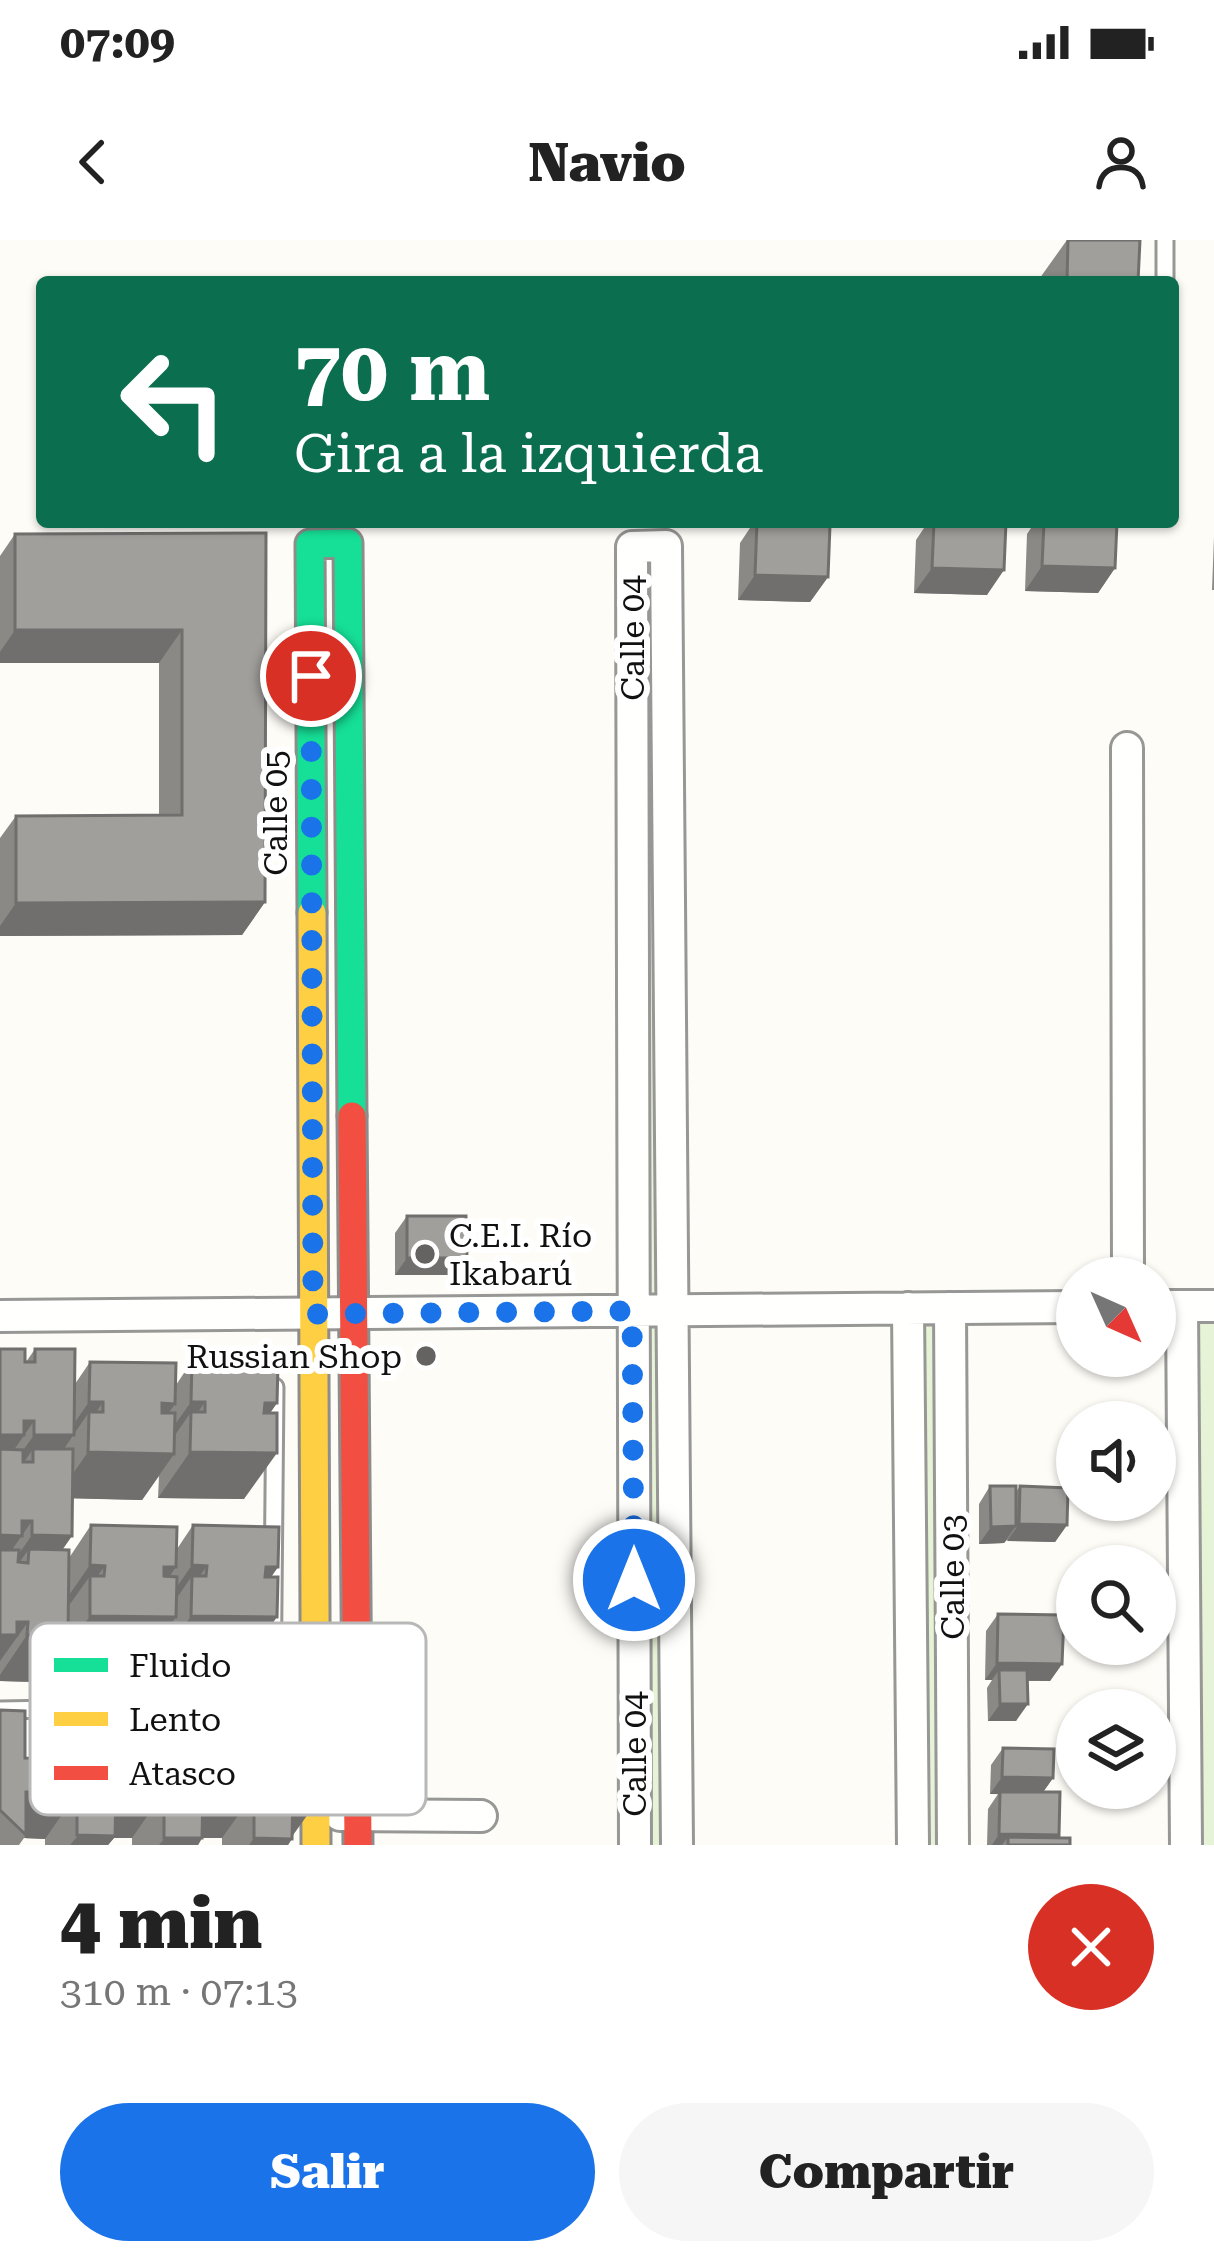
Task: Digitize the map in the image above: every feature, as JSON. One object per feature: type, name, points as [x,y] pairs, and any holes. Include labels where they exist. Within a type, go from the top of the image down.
[{"type":"street","name":"Calle 05","points":[[301,1623],[295,1540],[313,1314],[310,544],[348,543],[356,1623]]},
{"type":"street","name":"Calle 04","points":[[635,1845],[632,547],[666,546],[677,1845]]},
{"type":"street","points":[[1127,748],[1128,1257]]},
{"type":"street","points":[[1176,1306],[1214,1306]]},
{"type":"street","points":[[0,1316],[1056,1307]]},
{"type":"street","name":"Calle 03","points":[[950,1308],[953,1845]]},
{"type":"street","name":"Calle 03","points":[[908,1309],[913,1845]]},
{"type":"street","points":[[1176,1327],[1199,1396],[1200,1805],[1186,1845]]},
{"type":"street","points":[[909,1426],[951,1427]]},
{"type":"street","points":[[633,1533],[676,1533]]},
{"type":"street","points":[[912,1809],[952,1806]]},
{"type":"street","points":[[634,1811],[677,1810]]},
{"type":"street","points":[[316,1830],[481,1816]]},
{"type":"lane","points":[[1165,240],[1165,276]]},
{"type":"lane","points":[[275,1365],[295,1540],[283,1623]]},
{"type":"lane","points":[[0,1710],[30,1709]]},
{"type":"green space","points":[[666,546],[677,1845],[635,1845],[632,547]]},
{"type":"green space","points":[[1183,1306],[1214,1306],[1214,1845],[1186,1845]]},
{"type":"green space","points":[[949,1308],[953,1845],[913,1845],[910,1309]]},
{"type":"building","points":[[1068,240],[1140,240],[1138,276],[1067,276]]},
{"type":"building","points":[[757,528],[830,528],[828,577],[755,575]]},
{"type":"building","points":[[934,528],[1006,528],[1004,570],[932,568]]},
{"type":"building","points":[[1044,528],[1117,528],[1115,568],[1042,566]]},
{"type":"building","points":[[266,533],[265,902],[16,903],[16,816],[182,815],[182,630],[15,630],[15,534]]},
{"type":"building","points":[[407,1216],[466,1216],[467,1258],[407,1258]]},
{"type":"building","points":[[0,1349],[25,1349],[25,1362],[35,1362],[35,1349],[75,1349],[74,1435],[34,1435],[34,1421],[24,1421],[24,1435],[0,1435]]},
{"type":"building","points":[[192,1361],[278,1363],[277,1403],[265,1403],[264,1413],[277,1413],[277,1453],[190,1452],[191,1412],[205,1412],[205,1402],[191,1402]]},
{"type":"building","points":[[90,1362],[176,1363],[175,1404],[162,1403],[162,1413],[175,1413],[174,1454],[88,1452],[89,1412],[103,1412],[103,1402],[89,1402]]},
{"type":"building","points":[[0,1449],[23,1450],[23,1462],[33,1462],[33,1449],[73,1449],[72,1536],[32,1535],[32,1521],[22,1521],[22,1536],[0,1535]]},
{"type":"building","points":[[990,1486],[1016,1486],[1016,1526],[991,1527]]},
{"type":"building","points":[[1020,1486],[1056,1488],[1056,1521],[1067,1521],[1067,1525],[1019,1524]]},
{"type":"building","points":[[91,1525],[177,1527],[176,1567],[164,1567],[164,1576],[177,1577],[176,1617],[90,1616],[90,1576],[104,1576],[105,1566],[90,1565]]},
{"type":"building","points":[[193,1525],[279,1527],[278,1567],[266,1567],[265,1577],[278,1577],[277,1617],[191,1616],[192,1576],[206,1576],[207,1566],[192,1565]]},
{"type":"building","points":[[29,1549],[69,1550],[68,1623],[30,1623],[30,1635],[28,1622],[17,1622],[17,1635],[0,1635],[0,1550],[19,1550],[18,1562],[28,1563]]},
{"type":"building","points":[[998,1614],[1056,1615],[1056,1664],[997,1663]]},
{"type":"building","points":[[999,1670],[1027,1670],[1028,1704],[1000,1704]]},
{"type":"building","points":[[0,1710],[25,1711],[25,1758],[30,1758],[26,1835],[0,1810]]},
{"type":"building","points":[[1003,1748],[1054,1749],[1053,1778],[1002,1777]]},
{"type":"building","points":[[1000,1792],[1056,1792],[1059,1835],[999,1834]]},
{"type":"building","points":[[77,1815],[115,1815],[115,1836],[77,1835]]},
{"type":"building","points":[[164,1815],[202,1815],[202,1838],[164,1838]]},
{"type":"building","points":[[254,1815],[293,1815],[292,1839],[254,1838]]},
{"type":"building","points":[[1008,1837],[1070,1838],[1070,1845],[1008,1845]]},
{"type":"traffic: fast","points":[[312,913],[310,544],[348,543],[352,1116]]},
{"type":"traffic: slow","points":[[312,913],[315,1623]]},
{"type":"traffic: slow","points":[[316,1815],[316,1845]]},
{"type":"traffic: jam","points":[[352,1116],[356,1623]]},
{"type":"traffic: jam","points":[[358,1815],[358,1845]]},
{"type":"place","name":"C.E.I. Río Ikabarú","points":[[425,1254]]},
{"type":"place","name":"Russian Shop","points":[[426,1356]]},
{"type":"route","points":[[311,676],[313,1314],[632,1311],[634,1580]]}]
